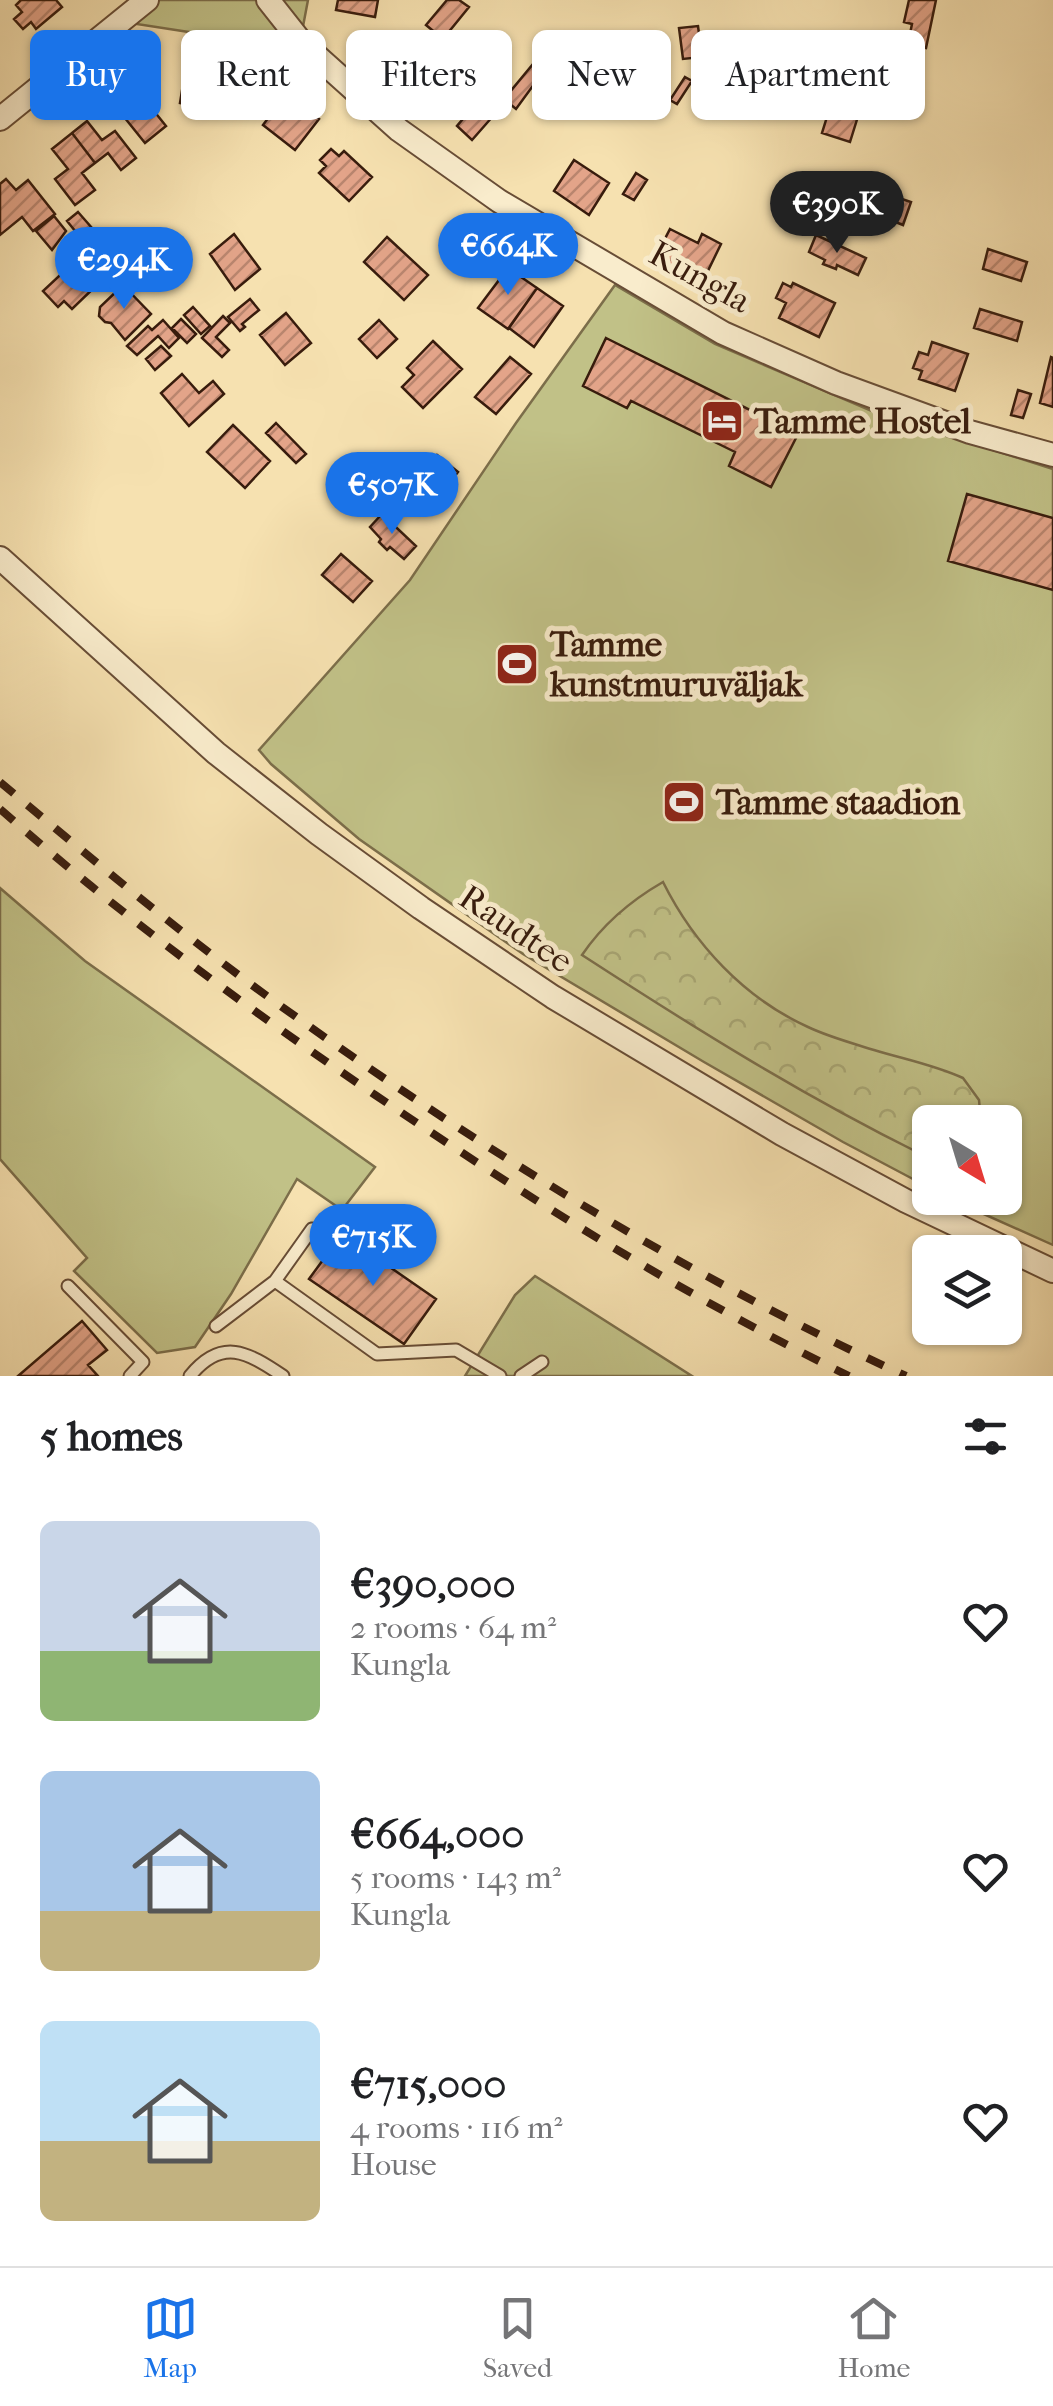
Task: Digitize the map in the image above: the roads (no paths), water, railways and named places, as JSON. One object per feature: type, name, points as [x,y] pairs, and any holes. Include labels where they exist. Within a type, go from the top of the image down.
[{"type":"street","points":[[0,120],[146,0]]},
{"type":"street","name":"Kungla","points":[[268,0],[302,43],[399,130],[499,201],[723,333],[836,383],[970,432],[1053,455]]},
{"type":"street","name":"Raudtee","points":[[0,558],[216,753],[421,908],[553,997],[782,1134],[1053,1271]]},
{"type":"lane","points":[[216,1326],[275,1280],[312,1229]]},
{"type":"lane","points":[[275,1280],[377,1354],[456,1350],[500,1376]]},
{"type":"lane","points":[[68,1286],[143,1362],[130,1376]]},
{"type":"lane","points":[[190,1376],[220,1352],[237,1351],[250,1354],[283,1376]]},
{"type":"lane","points":[[521,1376],[542,1362]]},
{"type":"railway","points":[[0,782],[233,971],[420,1102],[658,1249],[739,1294],[906,1376]]},
{"type":"railway","points":[[0,809],[197,969],[405,1115],[622,1253],[849,1376]]},
{"type":"place","name":"Tamme Hostel","points":[[722,421]]},
{"type":"place","name":"Tamme kunstmuruväljak","points":[[517,664]]},
{"type":"place","name":"Tamme staadion","points":[[684,802]]}]
